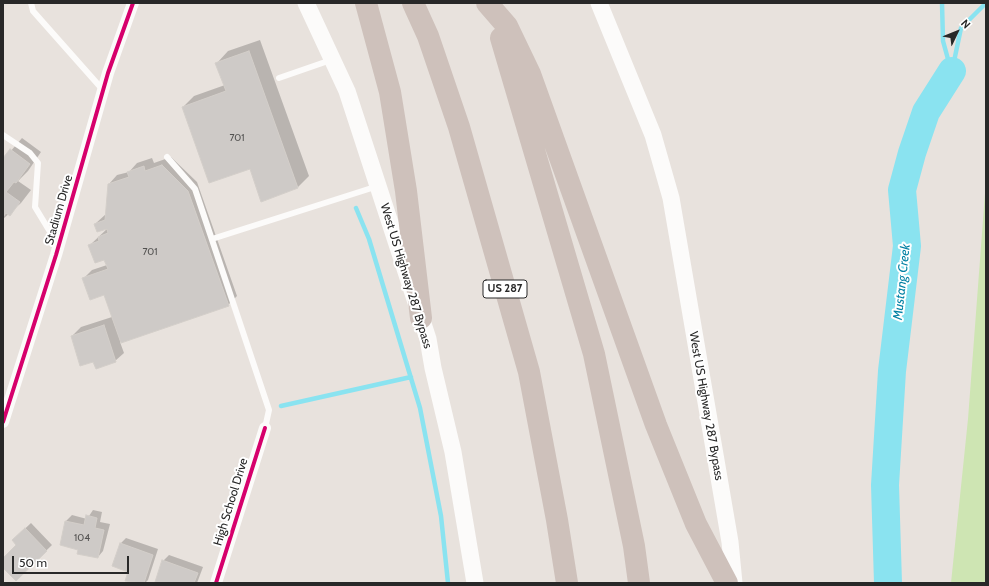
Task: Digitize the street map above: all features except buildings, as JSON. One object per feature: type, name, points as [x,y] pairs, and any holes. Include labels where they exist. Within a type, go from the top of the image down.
[{"type":"highway","points":[[366,3],[390,92],[406,191],[421,318]]},
{"type":"highway","name":"US 287","points":[[413,3],[428,36],[459,127],[528,372],[557,520],[567,583]]},
{"type":"highway","points":[[487,3],[502,38],[594,354],[634,546],[639,583]]},
{"type":"highway","points":[[487,3],[507,26],[530,74],[656,425],[696,524],[727,583]]},
{"type":"main road","name":"West US Highway 287 Bypass","points":[[306,3],[347,91],[428,339],[433,368],[454,452],[475,583]]},
{"type":"main road","name":"West US Highway 287 Bypass","points":[[599,3],[653,135],[671,198],[730,542],[734,583]]},
{"type":"street","name":"Stadium Drive","points":[[3,422],[59,246],[103,90],[134,3]]},
{"type":"street","name":"High School Drive","points":[[216,583],[265,428]]},
{"type":"lane","points":[[31,3],[33,11],[103,90]]},
{"type":"lane","points":[[280,78],[332,59]]},
{"type":"lane","points":[[3,135],[30,153],[38,163],[35,207],[59,246]]},
{"type":"lane","points":[[167,157],[195,189],[269,410],[265,428]]},
{"type":"lane","points":[[212,239],[378,186]]},
{"type":"green space","points":[[986,180],[986,583],[951,583],[968,419]]},
{"type":"waterway","points":[[942,3],[943,41],[951,70]]},
{"type":"waterway","name":"Mustang Creek","points":[[952,71],[961,28],[986,3]]},
{"type":"waterway","name":"Mustang Creek","points":[[888,583],[885,485],[892,371],[907,246],[902,190],[912,153],[926,112],[952,71]]},
{"type":"waterway","points":[[356,208],[369,239],[420,408],[441,516],[448,583]]},
{"type":"waterway","points":[[281,406],[411,377]]},
{"type":"cycle path","points":[[3,422],[56,255],[108,73],[133,3]]},
{"type":"cycle path","points":[[216,583],[265,428]]}]
